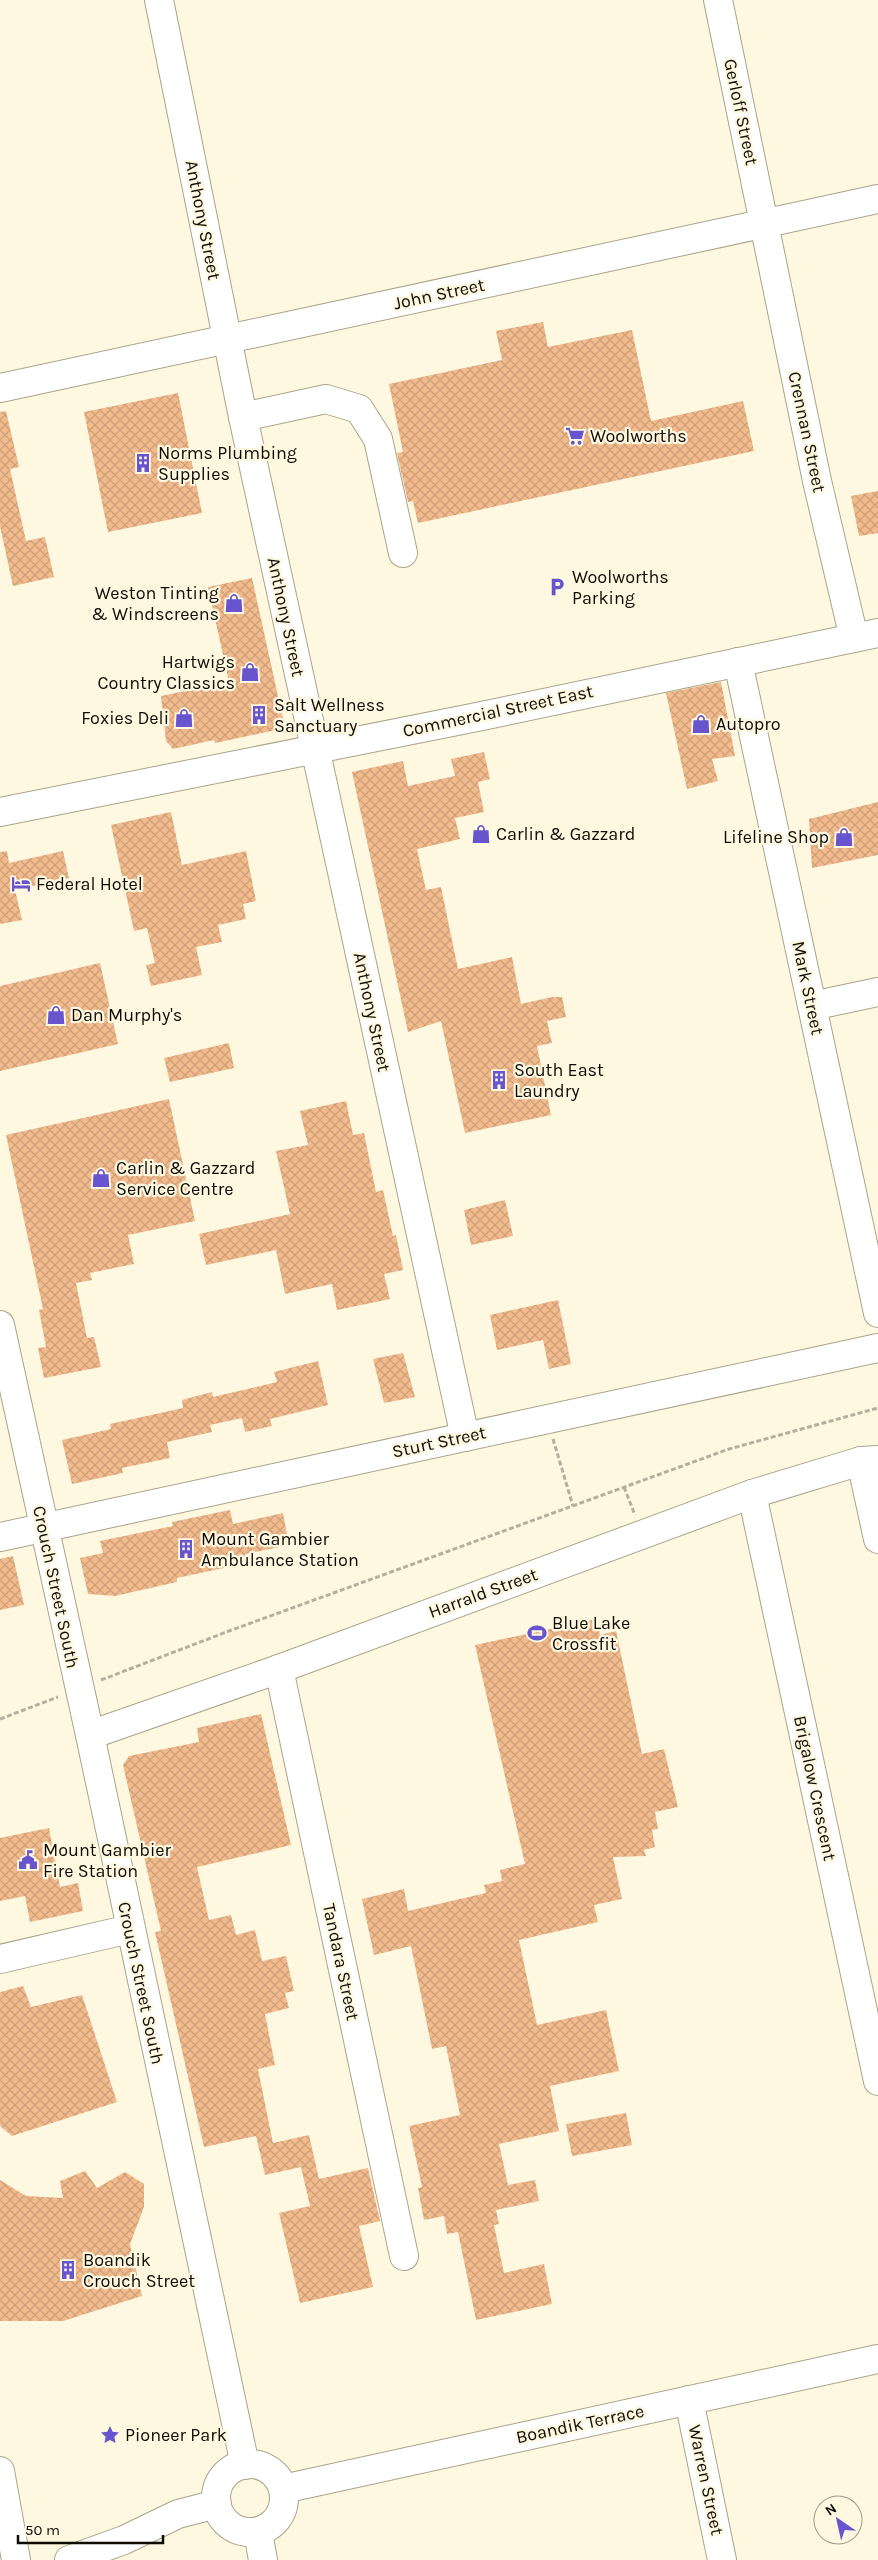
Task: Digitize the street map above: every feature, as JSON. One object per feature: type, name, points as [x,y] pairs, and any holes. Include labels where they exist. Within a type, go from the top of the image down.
[{"type":"street","name":"Anthony Street","points":[[159,0],[226,339],[465,1437]]},
{"type":"street","name":"Gerloff Street","points":[[718,0],[765,224]]},
{"type":"street","name":"John Street","points":[[0,388],[878,200]]},
{"type":"street","name":"Crennan Street","points":[[765,224],[817,481],[866,635]]},
{"type":"street","points":[[243,417],[326,399],[359,409],[378,439],[403,553]]},
{"type":"street","name":"Commercial Street East","points":[[0,812],[477,717],[866,635]]},
{"type":"street","name":"Mark Street","points":[[738,662],[878,1313]]},
{"type":"street","points":[[812,1006],[878,992]]},
{"type":"street","name":"Crouch Street South","points":[[0,1325],[78,1688],[90,1735],[245,2465]]},
{"type":"street","name":"Sturt Street","points":[[0,1537],[878,1348]]},
{"type":"street","points":[[869,1460],[878,1538]]},
{"type":"street","name":"Harrald Street","points":[[90,1735],[279,1669],[752,1494],[869,1460]]},
{"type":"street","name":"Brigalow Crescent","points":[[752,1494],[878,2081]]},
{"type":"street","name":"Tandara Street","points":[[279,1669],[404,2256]]},
{"type":"street","points":[[0,1960],[130,1929]]},
{"type":"street","name":"Boandik Terrace","points":[[283,2489],[878,2358]]},
{"type":"street","name":"Warren Street","points":[[689,2400],[722,2560]]},
{"type":"street","points":[[245,2465],[257,2465],[270,2471],[279,2479],[283,2489],[284,2505],[278,2516],[270,2527],[258,2532],[244,2532],[232,2526],[222,2518],[217,2504],[217,2492],[222,2480],[231,2470],[245,2465]]},
{"type":"street","points":[[0,2470],[16,2560]]},
{"type":"street","points":[[69,2560],[124,2540],[178,2514],[217,2504]]},
{"type":"street","points":[[258,2532],[263,2560]]},
{"type":"path","points":[[0,1719],[229,1631],[728,1450],[878,1408]]},
{"type":"path","points":[[547,1419],[573,1506]]},
{"type":"building","name":"Woolworths","points":[[543,322],[548,347],[632,330],[651,421],[743,401],[754,451],[418,523],[413,501],[408,502],[397,453],[403,452],[389,384],[502,360],[496,331]]},
{"type":"building","name":"Norms Plumbing Supplies","points":[[178,393],[202,513],[108,532],[84,412]]},
{"type":"building","points":[[6,411],[19,467],[10,469],[26,541],[45,537],[54,577],[13,586],[0,526],[0,412]]},
{"type":"building","points":[[878,491],[878,533],[859,536],[851,496]]},
{"type":"building","points":[[252,578],[285,728],[215,743],[214,740],[173,749],[166,741],[161,696],[229,682],[208,587]]},
{"type":"building","name":"Autopro","points":[[721,682],[735,756],[712,759],[718,781],[687,789],[666,693]]},
{"type":"building","points":[[484,752],[490,779],[478,782],[484,812],[455,818],[460,839],[417,849],[426,890],[441,887],[458,969],[512,957],[521,1004],[552,997],[562,997],[566,1017],[547,1021],[552,1043],[537,1046],[551,1115],[465,1133],[441,1021],[408,1032],[352,772],[403,761],[408,786],[455,776],[451,759]]},
{"type":"building","name":"Lifeline Shop","points":[[878,802],[878,855],[812,868],[809,819]]},
{"type":"building","points":[[171,812],[182,865],[246,851],[256,901],[243,904],[246,919],[218,925],[222,942],[196,947],[202,975],[151,986],[146,965],[155,963],[147,928],[134,931],[111,825]]},
{"type":"building","name":"Federal Hotel","points":[[7,851],[9,863],[63,851],[69,878],[15,890],[22,920],[0,924],[0,852]]},
{"type":"building","name":"Dan Murphy's","points":[[100,963],[118,1044],[0,1071],[0,986]]},
{"type":"building","points":[[229,1043],[234,1068],[170,1082],[164,1058]]},
{"type":"building","name":"Carlin & Gazzard Service Centre","points":[[169,1099],[195,1221],[128,1235],[134,1264],[90,1273],[92,1280],[76,1283],[87,1338],[94,1337],[101,1367],[44,1378],[38,1348],[46,1347],[39,1310],[43,1309],[6,1135]]},
{"type":"building","points":[[346,1101],[353,1135],[364,1133],[376,1192],[383,1190],[393,1236],[396,1235],[403,1270],[384,1274],[390,1299],[337,1310],[332,1284],[285,1294],[276,1250],[206,1265],[199,1234],[290,1214],[276,1151],[308,1145],[300,1111]]},
{"type":"building","points":[[505,1200],[513,1236],[471,1245],[464,1210]]},
{"type":"building","points":[[558,1300],[571,1364],[549,1369],[543,1340],[497,1350],[490,1315]]},
{"type":"building","points":[[403,1353],[415,1397],[384,1403],[373,1359]]},
{"type":"building","points":[[318,1361],[328,1405],[270,1419],[272,1426],[245,1432],[242,1418],[210,1425],[212,1432],[167,1442],[170,1458],[122,1468],[123,1473],[72,1484],[62,1440],[111,1429],[110,1424],[183,1408],[182,1400],[212,1392],[213,1397],[277,1382],[274,1372]]},
{"type":"building","name":"Mount Gambier Ambulance Station","points":[[230,1510],[233,1524],[283,1513],[289,1545],[245,1554],[247,1563],[177,1578],[177,1582],[115,1596],[88,1594],[80,1558],[103,1553],[100,1541],[173,1526],[172,1522]]},
{"type":"building","points":[[13,1556],[24,1605],[0,1610],[0,1559]]},
{"type":"building","points":[[597,1619],[600,1635],[616,1631],[642,1754],[664,1749],[678,1807],[655,1812],[658,1829],[652,1830],[655,1847],[644,1850],[646,1856],[613,1857],[622,1899],[594,1905],[598,1922],[519,1940],[537,2025],[606,2010],[619,2071],[550,2086],[559,2131],[499,2144],[508,2185],[535,2180],[539,2201],[496,2210],[499,2224],[494,2225],[504,2273],[544,2264],[552,2304],[476,2320],[458,2232],[447,2234],[444,2216],[424,2220],[418,2188],[422,2187],[409,2126],[460,2115],[446,2046],[432,2049],[411,1946],[374,1955],[362,1899],[404,1889],[408,1911],[486,1893],[484,1885],[502,1881],[500,1870],[525,1864],[475,1645]]},
{"type":"building","points":[[261,1714],[291,1845],[197,1867],[209,1920],[231,1915],[236,1935],[255,1930],[262,1961],[286,1956],[294,1991],[285,1993],[289,2008],[265,2014],[275,2065],[258,2069],[273,2143],[309,2135],[319,2179],[368,2168],[380,2221],[359,2226],[373,2287],[300,2303],[279,2213],[310,2206],[301,2167],[265,2175],[256,2136],[204,2147],[155,1932],[161,1931],[123,1765],[129,1756],[199,1742],[197,1728]]},
{"type":"building","name":"Mount Gambier Fire Station","points":[[49,1828],[60,1887],[78,1883],[83,1911],[30,1922],[25,1896],[0,1901],[0,1838]]},
{"type":"building","points":[[23,1986],[31,2007],[82,1995],[117,2102],[12,2136],[0,2126],[0,1992]]},
{"type":"building","points":[[626,2113],[632,2145],[572,2156],[566,2124]]},
{"type":"building","name":"Boandik Crouch Street","points":[[85,2171],[97,2188],[125,2172],[144,2184],[144,2207],[130,2244],[142,2296],[63,2321],[0,2321],[0,2180],[26,2196],[63,2198],[60,2181]]},
{"type":"place","name":"Woolworths","points":[[575,436]]},
{"type":"place","name":"Norms Plumbing Supplies","points":[[143,463]]},
{"type":"place","name":"Woolworths Parking","points":[[557,587]]},
{"type":"place","name":"Weston Tinting & Windscreens","points":[[234,603]]},
{"type":"place","name":"Hartwigs Country Classics","points":[[250,672]]},
{"type":"place","name":"Salt Wellness Sanctuary","points":[[259,715]]},
{"type":"place","name":"Foxies Deli","points":[[184,718]]},
{"type":"place","name":"Autopro","points":[[701,724]]},
{"type":"place","name":"Carlin & Gazzard","points":[[481,834]]},
{"type":"place","name":"Lifeline Shop","points":[[844,837]]},
{"type":"place","name":"Federal Hotel","points":[[21,884]]},
{"type":"place","name":"Dan Murphy's","points":[[56,1015]]},
{"type":"place","name":"South East Laundry","points":[[499,1080]]},
{"type":"place","name":"Carlin & Gazzard Service Centre","points":[[101,1178]]},
{"type":"place","name":"Mount Gambier Ambulance Station","points":[[186,1549]]},
{"type":"place","name":"Blue Lake Crossfit","points":[[537,1633]]},
{"type":"place","name":"Mount Gambier Fire Station","points":[[28,1860]]},
{"type":"place","name":"Boandik Crouch Street","points":[[68,2270]]},
{"type":"place","name":"Pioneer Park","points":[[110,2435]]}]
